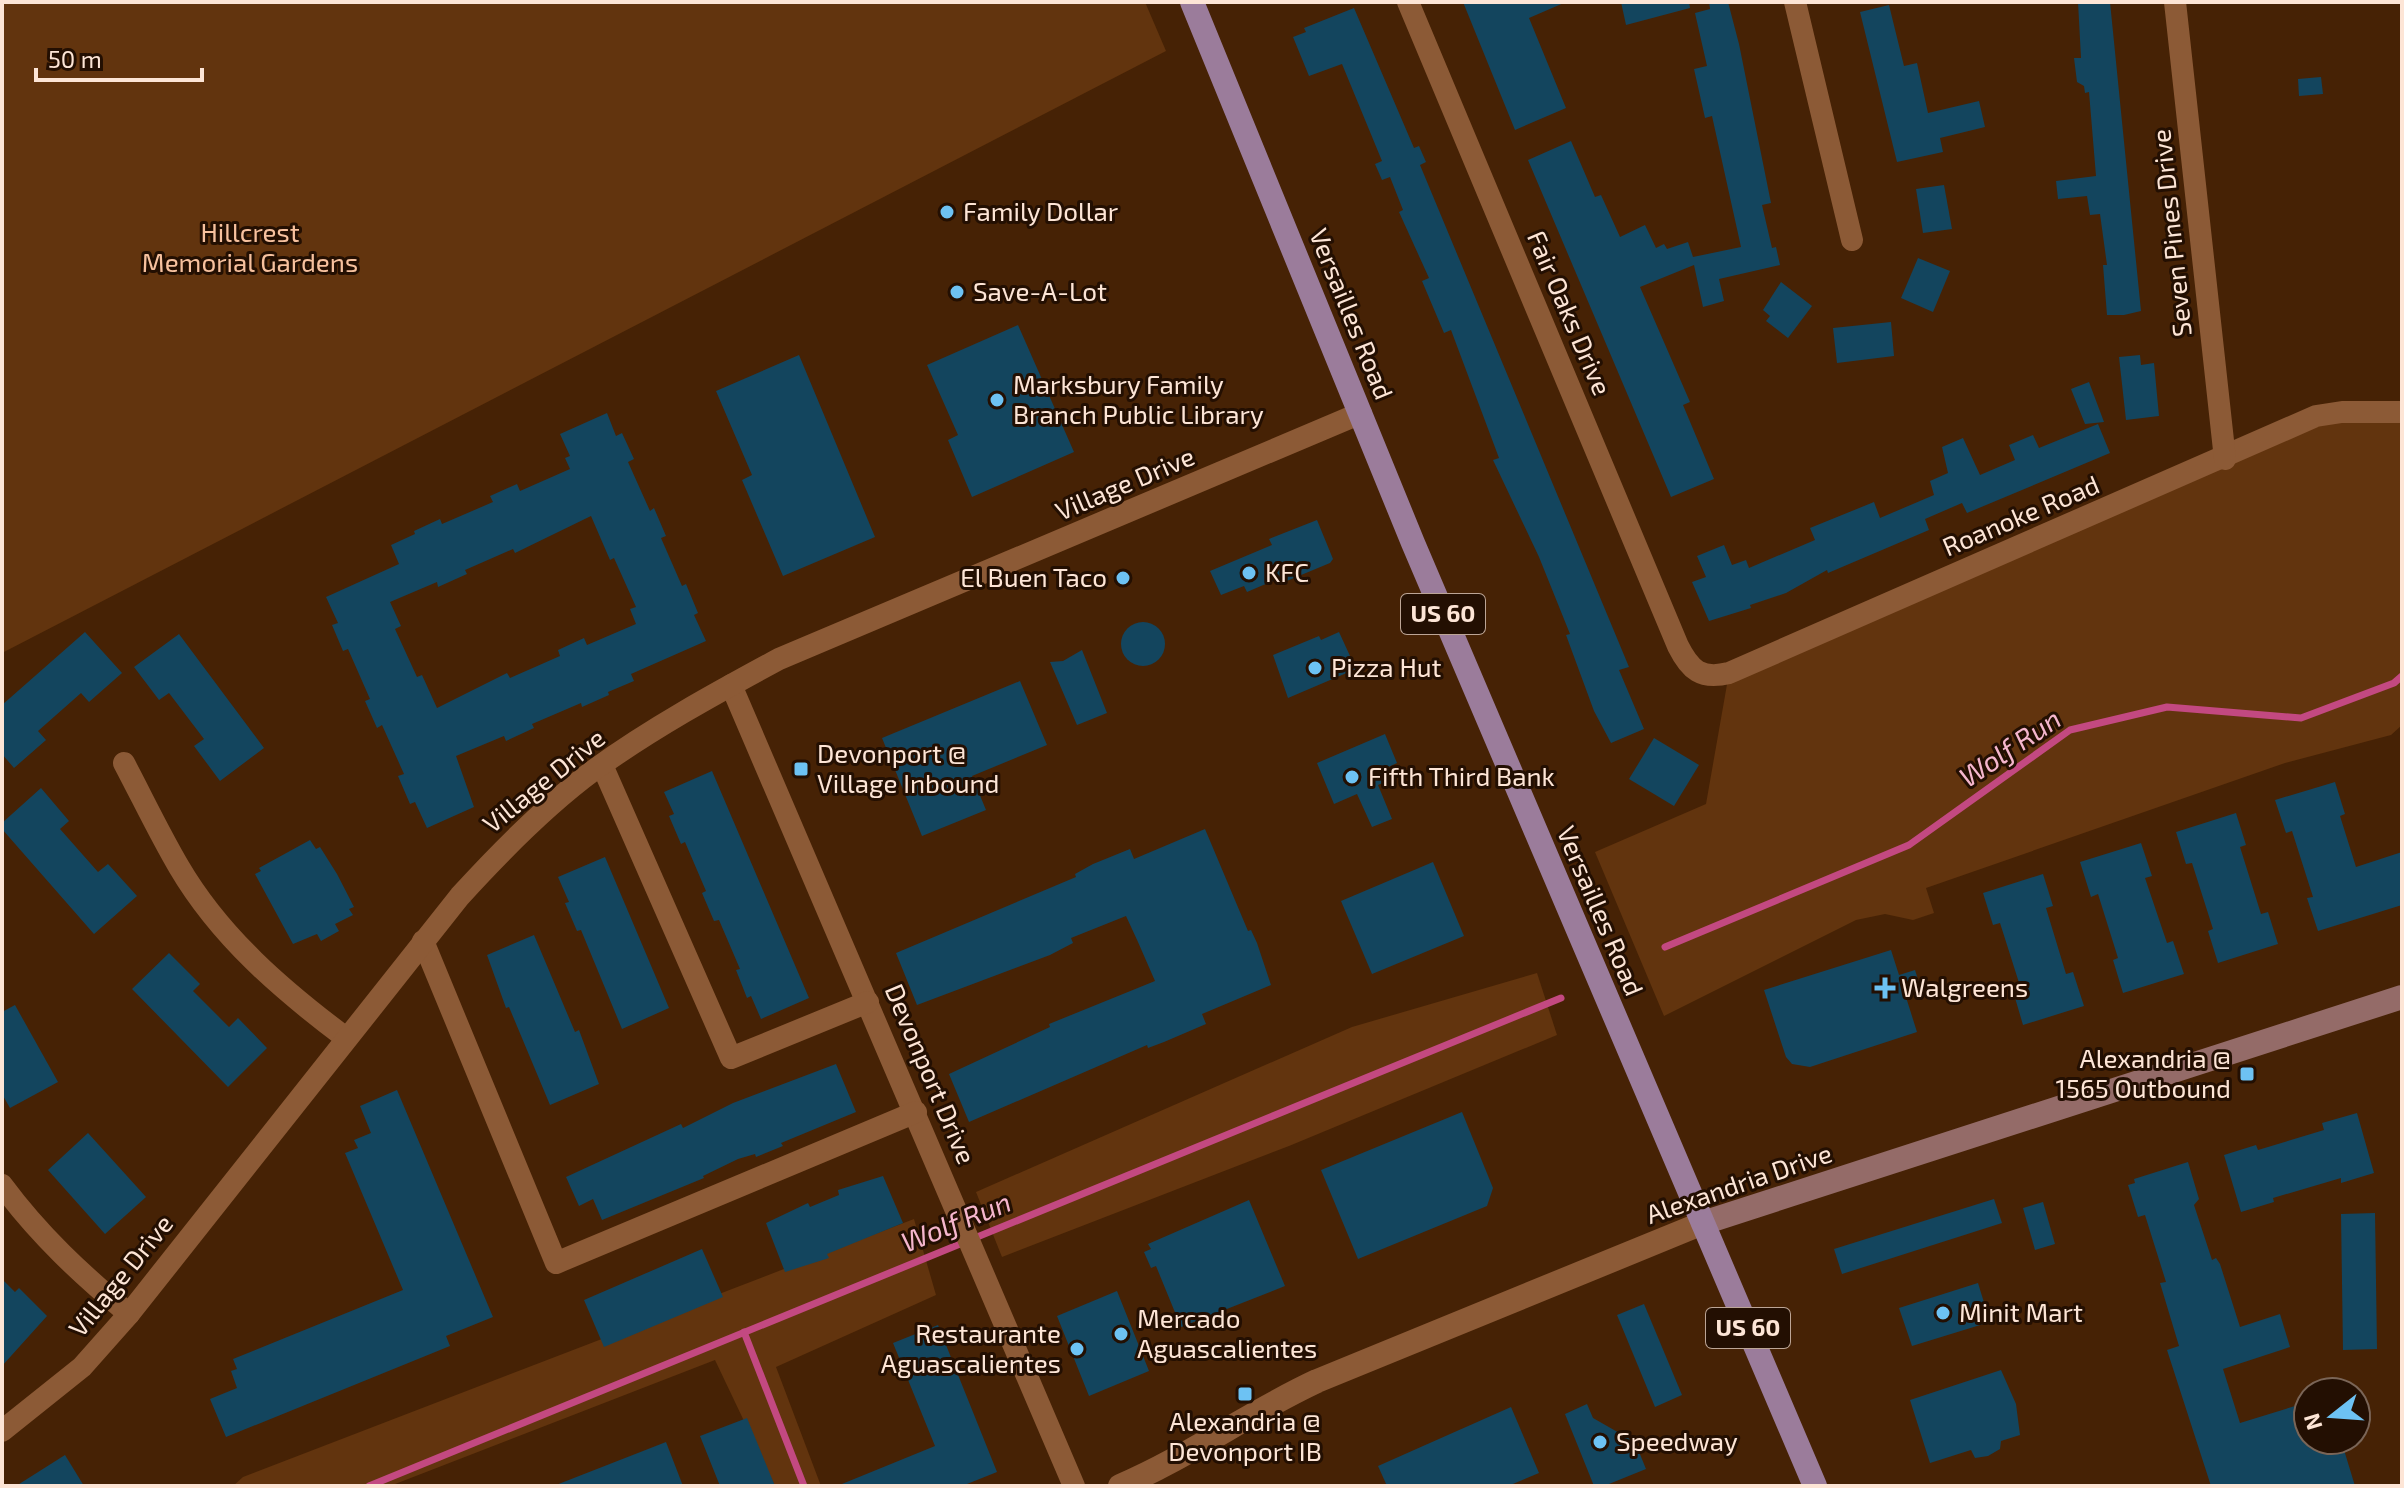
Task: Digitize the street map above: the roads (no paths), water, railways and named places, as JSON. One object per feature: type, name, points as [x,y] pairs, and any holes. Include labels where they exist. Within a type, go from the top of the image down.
[{"type":"main road","name":"Versailles Road","points":[[1192,2],[1573,923],[1632,1052],[1815,1486]]},
{"type":"main road","name":"Alexandria Drive","points":[[1703,1223],[2402,997]]},
{"type":"street","name":"Fair Oaks Drive","points":[[1408,2],[1678,646]]},
{"type":"street","points":[[1795,2],[1852,240]]},
{"type":"street","name":"Seven Pines Drive","points":[[2175,2],[2225,459]]},
{"type":"street","name":"Roanoke Road","points":[[1678,646],[1687,665],[1697,673],[1710,676],[1729,673],[2225,459],[2316,416],[2342,412],[2402,412]]},
{"type":"street","name":"Village Drive","points":[[2,1431],[82,1367],[129,1314],[423,941],[500,852],[602,765],[779,659],[1361,413]]},
{"type":"street","name":"Devonport Drive","points":[[731,685],[965,1225],[1074,1486]]},
{"type":"street","points":[[124,763],[180,869],[226,932],[268,975],[346,1038]]},
{"type":"street","points":[[602,765],[731,1058],[868,1002]]},
{"type":"street","points":[[423,941],[556,1263],[916,1112]]},
{"type":"street","points":[[2,1185],[31,1224],[72,1267],[129,1314]]},
{"type":"street","name":"Alexandria Drive","points":[[1120,1486],[1150,1473],[1265,1406],[1317,1381],[1703,1223]]},
{"type":"waterway","name":"Wolf Run","points":[[1665,947],[1909,845],[2070,730],[2167,707],[2301,718],[2394,683],[2402,676]]},
{"type":"waterway","name":"Wolf Run","points":[[369,1486],[1561,998]]},
{"type":"waterway","points":[[744,1332],[804,1486]]},
{"type":"place","name":"Family Dollar","points":[[947,212]]},
{"type":"place","name":"Save-A-Lot","points":[[957,292]]},
{"type":"place","name":"Marksbury Family Branch Public Library","points":[[997,400]]},
{"type":"place","name":"KFC","points":[[1249,573]]},
{"type":"place","name":"El Buen Taco","points":[[1123,578]]},
{"type":"place","name":"Pizza Hut","points":[[1315,668]]},
{"type":"place","name":"Devonport @ Village Inbound","points":[[801,769]]},
{"type":"place","name":"Fifth Third Bank","points":[[1352,777]]},
{"type":"place","name":"Walgreens","points":[[1885,988]]},
{"type":"place","name":"Alexandria @ 1565 Outbound","points":[[2247,1074]]},
{"type":"place","name":"Minit Mart","points":[[1943,1313]]},
{"type":"place","name":"Mercado Aguascalientes","points":[[1121,1334]]},
{"type":"place","name":"Restaurante Aguascalientes","points":[[1077,1349]]},
{"type":"place","name":"Alexandria @ Devonport IB","points":[[1245,1394]]},
{"type":"place","name":"Speedway","points":[[1600,1442]]},
{"type":"park label","name":"Hillcrest Memorial Gardens","points":[[250,248]]}]
